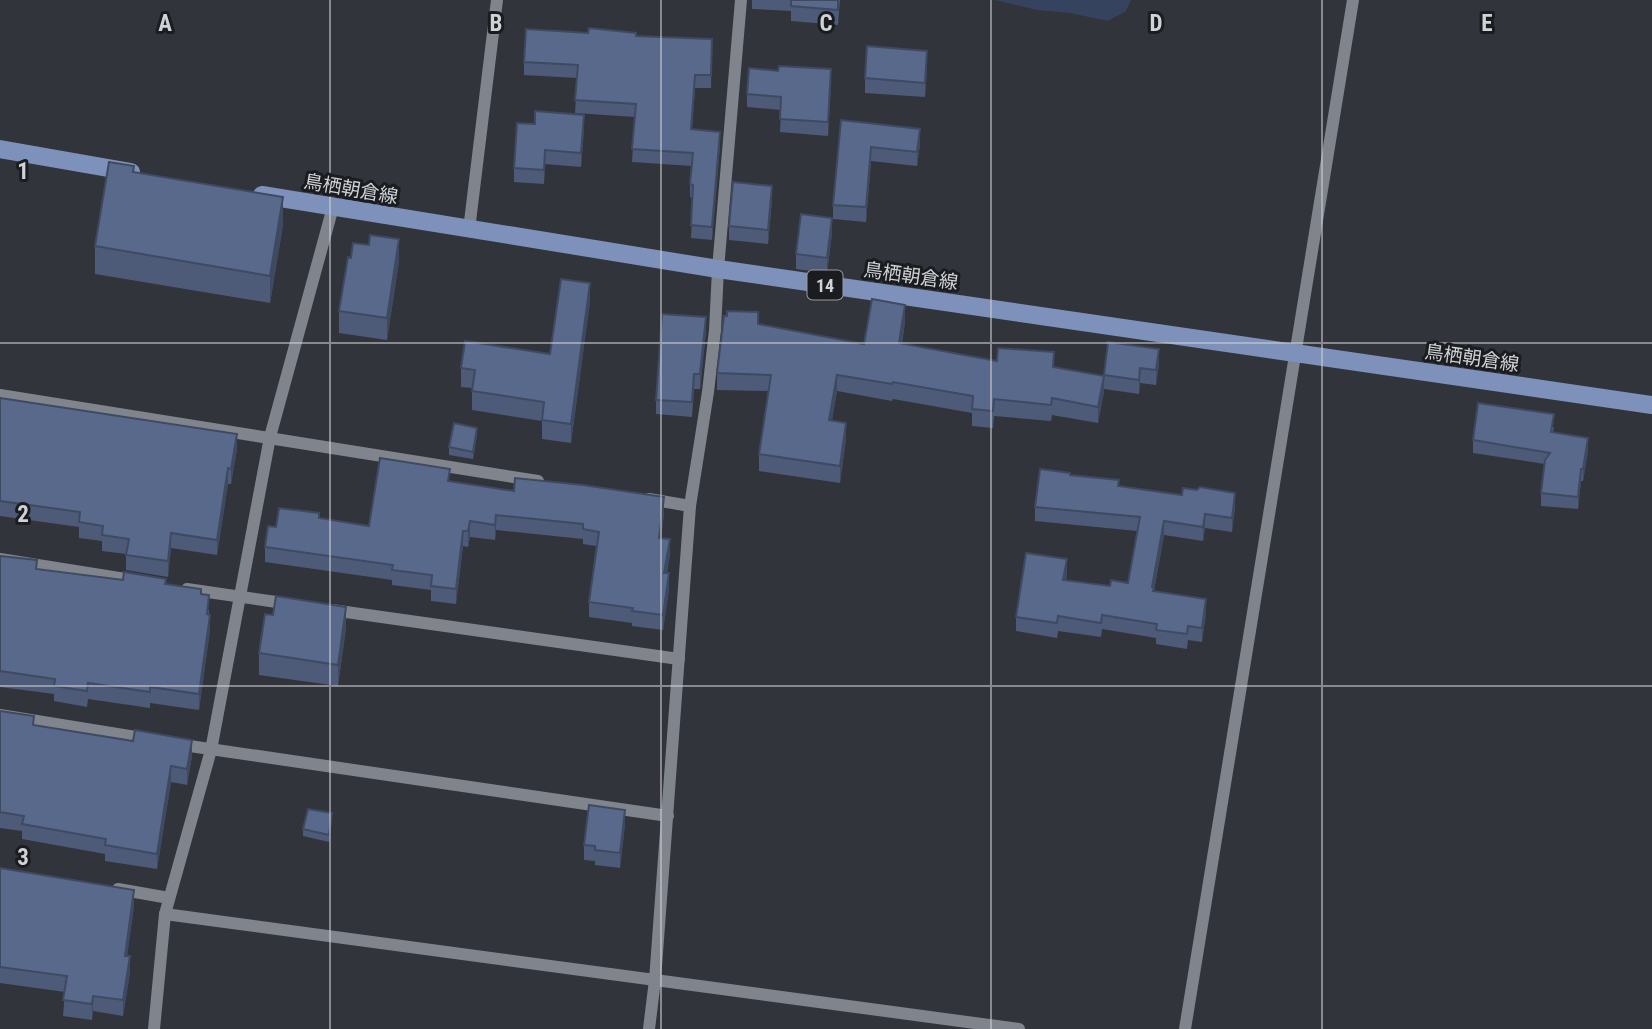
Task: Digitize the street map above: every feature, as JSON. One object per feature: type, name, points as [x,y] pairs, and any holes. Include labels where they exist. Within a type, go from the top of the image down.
[{"type":"main road","points":[[0,149],[147,175]]},
{"type":"main road","name":"鳥栖朝倉線","points":[[240,191],[718,269],[1652,405]]},
{"type":"street","points":[[469,230],[497,0]]},
{"type":"street","points":[[649,1029],[668,816],[690,506],[715,330],[741,0]]},
{"type":"street","points":[[1185,1029],[1353,0]]},
{"type":"street","points":[[154,1029],[165,914],[211,750],[270,437],[333,207]]},
{"type":"street","points":[[0,395],[555,484]]},
{"type":"street","points":[[636,497],[690,506]]},
{"type":"street","points":[[0,559],[146,582]]},
{"type":"street","points":[[172,586],[307,607]]},
{"type":"street","points":[[321,609],[679,659]]},
{"type":"street","points":[[0,715],[211,750],[668,816]]},
{"type":"street","points":[[104,887],[169,898]]},
{"type":"street","points":[[165,914],[1019,1029]]},
{"type":"shaded area","points":[[995,0],[1131,0],[1126,11],[1108,21],[1037,10]]},
{"type":"building","points":[[791,0],[838,0],[838,10],[791,6]]},
{"type":"building","points":[[589,28],[636,33],[636,36],[712,39],[711,75],[695,75],[691,129],[720,132],[712,227],[691,225],[693,185],[690,184],[693,153],[632,149],[636,104],[575,100],[578,65],[524,62],[526,29],[588,33]]},
{"type":"building","points":[[867,46],[927,51],[925,83],[865,78]]},
{"type":"building","points":[[779,66],[831,69],[828,122],[780,119],[781,97],[747,94],[749,68],[778,71]]},
{"type":"building","points":[[535,111],[584,115],[581,153],[545,150],[544,170],[514,168],[517,123],[535,124]]},
{"type":"building","points":[[841,120],[920,129],[917,152],[871,147],[866,207],[833,205]]},
{"type":"building","points":[[109,162],[134,166],[133,172],[283,197],[270,276],[95,246]]},
{"type":"building","points":[[733,182],[772,186],[768,230],[729,226]]},
{"type":"building","points":[[801,214],[832,218],[827,258],[796,254]]},
{"type":"building","points":[[370,235],[399,239],[387,318],[339,311],[353,243],[369,245]]},
{"type":"building","points":[[561,279],[590,283],[571,424],[542,420],[544,402],[472,391],[475,370],[461,368],[465,341],[550,354]]},
{"type":"building","points":[[872,299],[905,305],[899,343],[997,361],[998,348],[1054,352],[1053,367],[1104,376],[1098,407],[1052,398],[1051,405],[994,399],[993,411],[972,409],[973,396],[837,375],[829,420],[846,423],[840,466],[759,454],[771,375],[717,373],[724,316],[727,316],[727,311],[758,312],[758,324],[864,344]]},
{"type":"building","points":[[662,314],[706,317],[700,374],[694,374],[692,402],[656,400]]},
{"type":"building","points":[[1108,342],[1159,349],[1156,370],[1140,368],[1139,380],[1104,375]]},
{"type":"building","points":[[0,398],[237,434],[231,469],[228,468],[217,540],[171,533],[168,561],[126,555],[129,539],[102,535],[103,526],[79,522],[80,512],[0,501]]},
{"type":"building","points":[[1478,403],[1554,414],[1551,432],[1588,438],[1578,497],[1541,493],[1545,460],[1550,453],[1473,440]]},
{"type":"building","points":[[454,423],[477,428],[473,452],[449,447]]},
{"type":"building","points":[[380,458],[450,469],[448,481],[514,491],[515,478],[664,497],[659,538],[670,539],[664,573],[669,573],[663,615],[589,602],[599,532],[583,529],[583,524],[496,515],[495,525],[470,521],[468,531],[463,531],[456,589],[431,586],[432,575],[392,570],[393,565],[265,547],[268,526],[276,527],[279,508],[319,513],[319,518],[369,526]]},
{"type":"building","points":[[1040,469],[1119,480],[1118,486],[1182,495],[1183,488],[1197,490],[1200,487],[1235,493],[1232,518],[1205,514],[1203,527],[1164,521],[1153,591],[1206,599],[1202,628],[1188,626],[1187,634],[1156,630],[1157,624],[1102,615],[1101,623],[1058,616],[1057,623],[1016,617],[1026,553],[1067,559],[1063,580],[1110,586],[1111,580],[1128,583],[1140,517],[1035,507]]},
{"type":"building","points":[[0,556],[37,560],[36,569],[123,580],[124,572],[166,579],[165,584],[201,589],[201,594],[209,595],[207,614],[210,615],[199,694],[150,687],[150,692],[88,683],[87,691],[54,686],[55,679],[0,671]]},
{"type":"building","points":[[276,596],[346,607],[338,665],[259,653],[265,614],[273,615]]},
{"type":"building","points":[[0,711],[34,716],[33,725],[133,741],[135,730],[192,740],[187,769],[171,766],[157,854],[105,845],[106,839],[22,824],[24,816],[0,812]]},
{"type":"building","points":[[589,805],[625,810],[620,853],[595,850],[595,846],[584,845]]},
{"type":"building","points":[[308,809],[332,813],[329,835],[303,829]]},
{"type":"building","points":[[0,868],[134,890],[125,956],[130,956],[123,1000],[93,996],[92,1004],[63,1000],[67,976],[0,967]]}]
